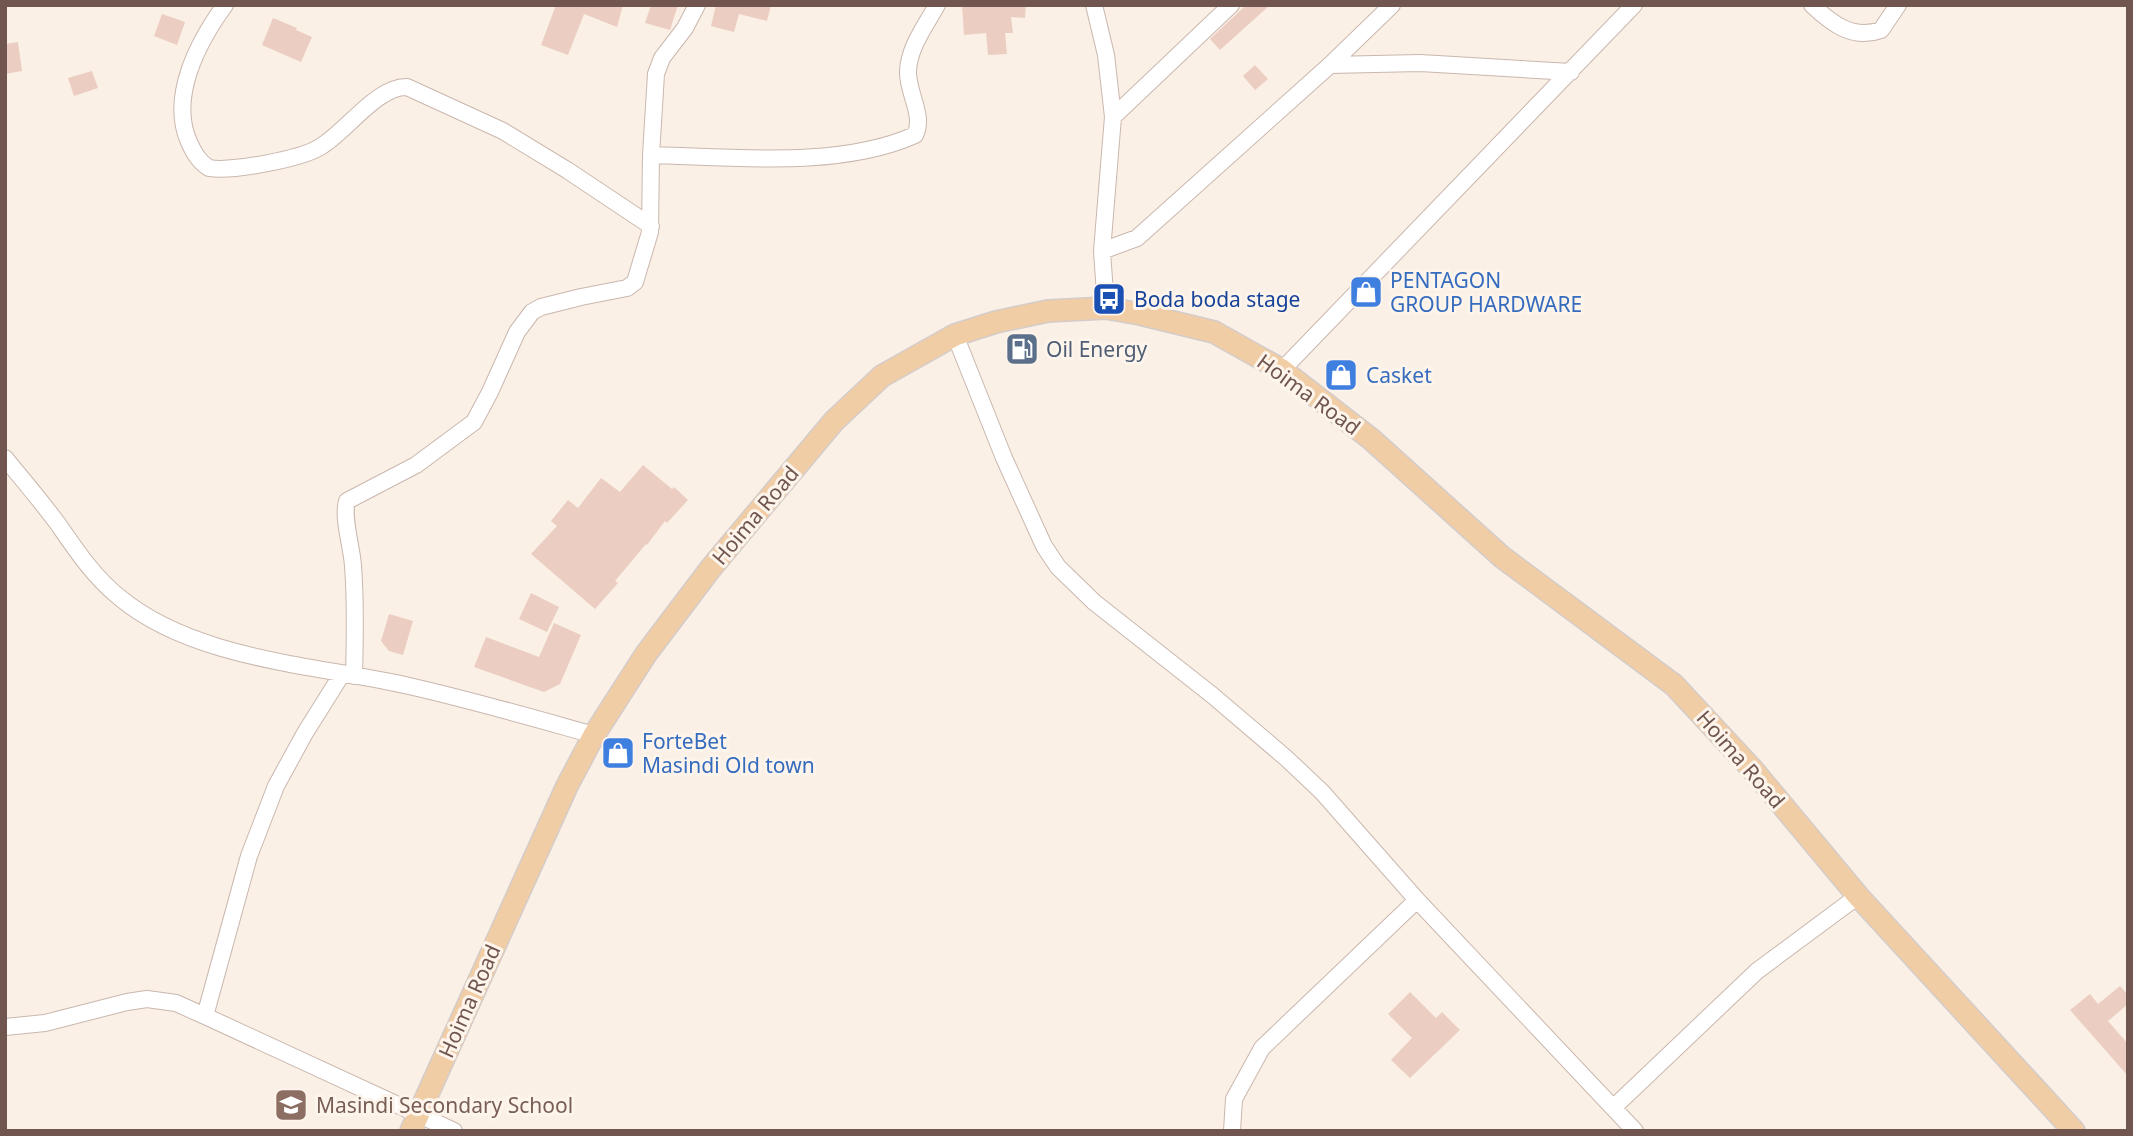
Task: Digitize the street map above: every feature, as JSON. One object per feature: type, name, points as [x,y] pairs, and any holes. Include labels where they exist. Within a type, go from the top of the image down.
[{"type":"main road","name":"Hoima Road","points":[[414,1122],[567,786],[594,735],[646,654],[711,568],[834,421],[881,376],[955,335],[996,322],[1048,311],[1106,308],[1214,332],[1282,370],[1371,439],[1502,557],[1674,685],[1753,770],[1858,897],[2074,1131]]},
{"type":"street","points":[[225,5],[197,53],[184,90],[182,116],[187,136],[194,153],[209,168],[235,169],[317,149],[346,128],[380,96],[397,88],[407,87],[503,131],[651,226]]},
{"type":"street","points":[[205,1016],[249,856],[276,786],[305,733],[348,675],[355,586],[345,511],[347,501],[416,465],[474,422],[517,332],[532,312],[541,307],[627,288],[634,284],[648,244],[651,226],[654,82],[662,58],[685,28],[697,5]]},
{"type":"street","points":[[651,155],[788,160],[864,150],[899,142],[915,135],[919,125],[910,92],[908,65],[918,39],[937,5]]},
{"type":"street","points":[[1113,117],[1231,5]]},
{"type":"street","points":[[1102,251],[1137,238],[1392,5]]},
{"type":"street","points":[[1282,370],[1634,5]]},
{"type":"street","points":[[1812,5],[1844,30],[1865,34],[1881,30],[1898,5]]},
{"type":"street","points":[[1090,7],[1106,55],[1113,117],[1102,251],[1106,308]]},
{"type":"street","points":[[1329,65],[1420,63],[1570,72]]},
{"type":"street","points":[[955,335],[1004,458],[1044,546],[1058,567],[1094,602],[1286,758],[1341,811],[1417,900],[1635,1131]]},
{"type":"street","points":[[5,458],[100,580],[119,598],[174,632],[306,668],[409,685],[594,735]]},
{"type":"street","points":[[1613,1108],[1757,971],[1858,897]]},
{"type":"street","points":[[1232,1131],[1234,1099],[1262,1048],[1417,900]]},
{"type":"street","points":[[5,1027],[45,1023],[127,1002],[164,1000],[205,1016],[414,1122],[454,1131]]},
{"type":"building","points":[[556,5],[623,5],[617,27],[584,14],[568,55],[541,45]]},
{"type":"building","points":[[651,5],[678,5],[670,30],[645,23]]},
{"type":"building","points":[[716,5],[771,5],[767,21],[739,14],[734,32],[711,26]]},
{"type":"building","points":[[962,5],[1026,5],[1025,18],[1011,17],[1013,33],[1005,33],[1007,54],[988,55],[986,33],[964,35]]},
{"type":"building","points":[[1246,5],[1270,5],[1220,50],[1210,39]]},
{"type":"building","points":[[162,14],[185,22],[177,45],[154,36]]},
{"type":"building","points":[[273,18],[312,37],[301,62],[262,45]]},
{"type":"building","points":[[18,42],[22,71],[5,74],[5,44]]},
{"type":"building","points":[[1255,65],[1268,79],[1255,90],[1243,76]]},
{"type":"building","points":[[92,71],[98,88],[74,96],[68,78]]},
{"type":"building","points":[[643,465],[688,500],[667,523],[665,521],[595,609],[531,554],[557,526],[551,521],[568,500],[578,508],[601,478],[620,492]]},
{"type":"building","points":[[531,593],[559,607],[547,632],[519,619]]},
{"type":"building","points":[[389,614],[413,621],[403,655],[389,651],[381,641]]},
{"type":"building","points":[[554,623],[581,635],[560,684],[544,692],[474,667],[486,637],[539,657]]},
{"type":"building","points":[[2120,986],[2128,995],[2128,1004],[2108,1021],[2128,1044],[2128,1076],[2070,1010],[2090,994],[2098,1004]]},
{"type":"building","points":[[1410,992],[1436,1018],[1442,1012],[1460,1030],[1410,1078],[1391,1060],[1412,1038],[1388,1014]]},
{"type":"place","name":"PENTAGON GROUP HARDWARE","points":[[1366,292]]},
{"type":"place","name":"Boda boda stage","points":[[1109,299]]},
{"type":"place","name":"Oil Energy","points":[[1022,349]]},
{"type":"place","name":"Casket","points":[[1341,375]]},
{"type":"place","name":"ForteBet Masindi Old town","points":[[618,753]]},
{"type":"place","name":"Masindi Secondary School","points":[[291,1105]]}]
